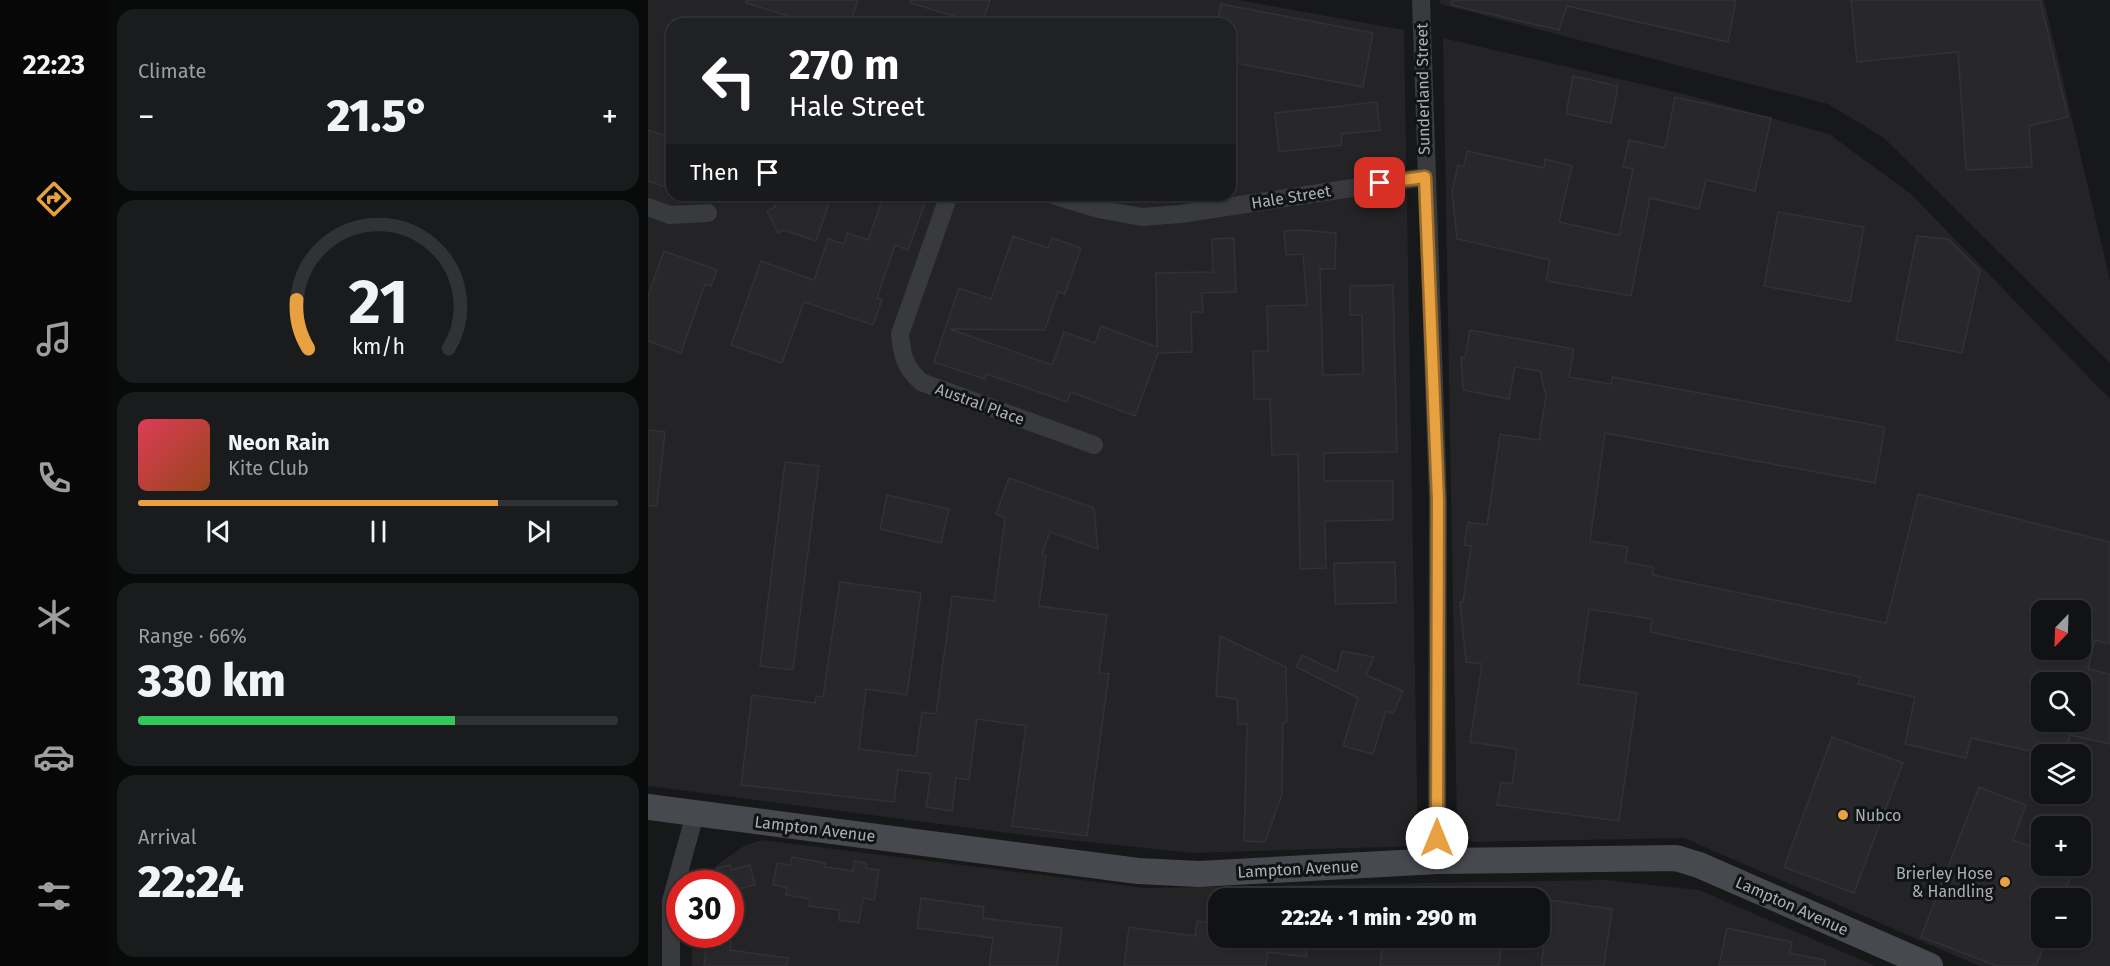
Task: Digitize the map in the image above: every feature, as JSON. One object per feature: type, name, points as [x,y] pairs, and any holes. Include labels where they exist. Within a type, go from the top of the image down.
[{"type":"street","name":"Sunderland Street","points":[[1421,0],[1425,177],[1438,500],[1437,861]]},
{"type":"street","name":"Hale Street","points":[[1072,201],[1098,209],[1142,217],[1180,214],[1425,177]]},
{"type":"street","name":"Austral Place","points":[[947,201],[900,334],[902,354],[907,369],[921,382],[1094,445]]},
{"type":"street","points":[[648,207],[670,215],[708,213]]},
{"type":"street","name":"Lampton Avenue","points":[[648,807],[1138,871],[1199,874],[1437,861],[1676,858],[1930,966]]},
{"type":"street","points":[[671,966],[671,901],[695,814]]},
{"type":"shaded area","points":[[648,0],[1239,0],[1404,30],[1418,846],[1192,853],[1032,836],[648,786]]},
{"type":"shaded area","points":[[1440,0],[2044,0],[2110,280],[2110,363],[1884,138],[1828,104],[1440,4]]},
{"type":"shaded area","points":[[1443,38],[1684,94],[1829,134],[1911,194],[2110,399],[2110,966],[1979,966],[1684,838],[1472,842],[1457,829]]},
{"type":"shaded area","points":[[762,840],[1145,888],[1605,880],[1699,890],[1875,966],[692,966],[692,948],[744,948],[744,870],[713,870],[744,846]]},
{"type":"building","points":[[746,0],[858,0],[852,18],[795,18],[746,3]]},
{"type":"building","points":[[910,0],[990,0],[984,18],[961,18],[910,3]]},
{"type":"building","points":[[1452,0],[1736,0],[1728,42],[1567,6],[1559,30],[1451,5]]},
{"type":"building","points":[[1851,0],[2040,0],[2068,117],[2029,126],[2032,167],[1966,170],[1958,52],[1857,62]]},
{"type":"building","points":[[1221,4],[1373,33],[1363,87],[1236,63],[1236,18],[1218,18]]},
{"type":"building","points":[[1573,76],[1618,86],[1611,123],[1566,114]]},
{"type":"building","points":[[1675,97],[1771,118],[1755,191],[1706,180],[1699,209],[1650,198],[1631,296],[1546,281],[1550,260],[1457,239],[1452,191],[1458,165],[1464,166],[1467,151],[1544,168],[1545,159],[1572,166],[1559,222],[1619,235],[1633,169],[1623,167],[1629,140],[1665,148]]},
{"type":"building","points":[[1377,102],[1380,130],[1341,134],[1342,145],[1279,152],[1275,113]]},
{"type":"building","points":[[648,130],[666,136],[666,187],[648,181]]},
{"type":"building","points":[[777,201],[830,201],[816,241],[784,230],[778,233],[767,211],[775,207]]},
{"type":"building","points":[[882,201],[926,201],[908,250],[895,245],[877,298],[882,300],[873,325],[804,302],[782,363],[731,345],[761,261],[814,280],[828,239],[844,244],[847,233],[868,240]]},
{"type":"building","points":[[1778,212],[1864,227],[1850,302],[1764,286]]},
{"type":"building","points":[[1284,231],[1336,233],[1335,269],[1320,269],[1323,375],[1363,374],[1362,315],[1350,315],[1350,286],[1393,285],[1397,452],[1324,453],[1324,481],[1393,481],[1393,520],[1325,521],[1326,568],[1300,569],[1298,454],[1272,455],[1270,399],[1254,399],[1253,351],[1268,351],[1267,306],[1307,305],[1303,254],[1286,255]]},
{"type":"building","points":[[1013,236],[1048,248],[1052,238],[1081,248],[1065,294],[1058,292],[1045,330],[950,329],[1052,365],[1064,332],[1095,343],[1101,326],[1157,347],[1156,273],[1213,272],[1212,239],[1234,238],[1236,292],[1202,293],[1203,312],[1191,312],[1192,352],[1158,353],[1135,416],[1071,392],[1067,402],[987,374],[985,379],[934,362],[959,288],[991,299]]},
{"type":"building","points":[[1917,236],[1948,239],[1980,271],[1962,353],[1896,340]]},
{"type":"building","points":[[664,251],[717,270],[711,286],[705,284],[681,353],[648,341],[648,296]]},
{"type":"building","points":[[1470,330],[1574,349],[1569,377],[1611,384],[1612,377],[1885,427],[1875,483],[1605,433],[1590,541],[1628,547],[1625,562],[1654,567],[1653,575],[1886,623],[1918,494],[2110,542],[2110,644],[2095,640],[2091,657],[2091,600],[2031,600],[2031,660],[2090,660],[2088,669],[2110,674],[2110,744],[2070,735],[2068,744],[2031,744],[2031,751],[1971,738],[1966,758],[1905,744],[1915,697],[1858,684],[1860,677],[1650,632],[1652,619],[1589,609],[1578,684],[1637,693],[1619,821],[1497,805],[1501,782],[1512,784],[1517,749],[1470,742],[1482,664],[1466,662],[1460,602],[1463,602],[1471,546],[1464,545],[1468,522],[1487,525],[1500,434],[1539,440],[1546,396],[1540,371],[1515,367],[1509,399],[1463,390],[1461,357],[1465,358]]},
{"type":"building","points":[[648,430],[665,432],[657,506],[648,506]]},
{"type":"building","points":[[785,462],[819,466],[793,670],[760,666]]},
{"type":"building","points":[[1009,478],[1094,508],[1098,549],[1050,532],[1042,554],[1046,556],[1039,606],[1107,615],[1099,673],[1109,674],[1087,836],[1012,826],[1026,726],[977,719],[969,780],[956,778],[952,811],[926,807],[931,774],[898,770],[894,802],[741,785],[752,695],[815,703],[816,696],[823,697],[840,582],[921,593],[907,695],[866,689],[859,749],[916,756],[922,712],[936,714],[952,596],[994,601],[1005,518],[996,514]]},
{"type":"building","points":[[887,495],[949,509],[941,543],[880,529]]},
{"type":"building","points":[[1395,562],[1396,603],[1335,604],[1334,563]]},
{"type":"building","points":[[1220,636],[1286,667],[1287,722],[1283,723],[1282,794],[1265,842],[1244,841],[1247,724],[1238,724],[1237,699],[1216,696]]},
{"type":"building","points":[[1342,651],[1374,657],[1366,675],[1403,691],[1393,714],[1386,711],[1373,754],[1343,746],[1358,698],[1296,667],[1302,655],[1337,672]]},
{"type":"building","name":"Nubco","points":[[1832,737],[1903,763],[1854,893],[1784,867]]},
{"type":"building","name":"Brierley Hose & Handling","points":[[1979,787],[2026,805],[2013,840],[2031,847],[2031,876],[2071,876],[2066,888],[2031,888],[2031,948],[2043,948],[2036,966],[1997,966],[1921,937]]},
{"type":"building","points":[[792,857],[825,863],[825,867],[853,871],[854,861],[866,863],[866,868],[879,870],[874,900],[863,898],[859,923],[839,920],[840,910],[809,906],[810,899],[786,895],[787,888],[773,885],[777,863],[790,865]]},
{"type":"building","points":[[730,865],[731,870],[717,870],[717,868]]},
{"type":"building","points":[[750,865],[755,885],[744,888],[744,870],[731,870]]},
{"type":"building","points":[[921,898],[984,907],[983,918],[1062,928],[1057,966],[989,966],[993,938],[917,928]]},
{"type":"building","points":[[1550,900],[1612,909],[1604,966],[1541,966],[1543,948],[1550,948]]},
{"type":"building","points":[[1197,921],[1208,923],[1208,948],[1307,948],[1306,957],[1268,952],[1266,966],[1124,966],[1129,927],[1195,936]]},
{"type":"building","points":[[1727,928],[1792,942],[1790,953],[1825,960],[1825,966],[1719,966]]},
{"type":"building","points":[[706,948],[730,948],[730,950],[788,958],[787,966],[704,966]]},
{"type":"building","points":[[1382,948],[1501,948],[1499,966],[1380,966]]},
{"type":"place","name":"Nubco","points":[[1843,815]]},
{"type":"place","name":"Brierley Hose & Handling","points":[[2005,882]]},
{"type":"route","points":[[1380,183],[1425,177],[1438,500],[1437,838]]}]
